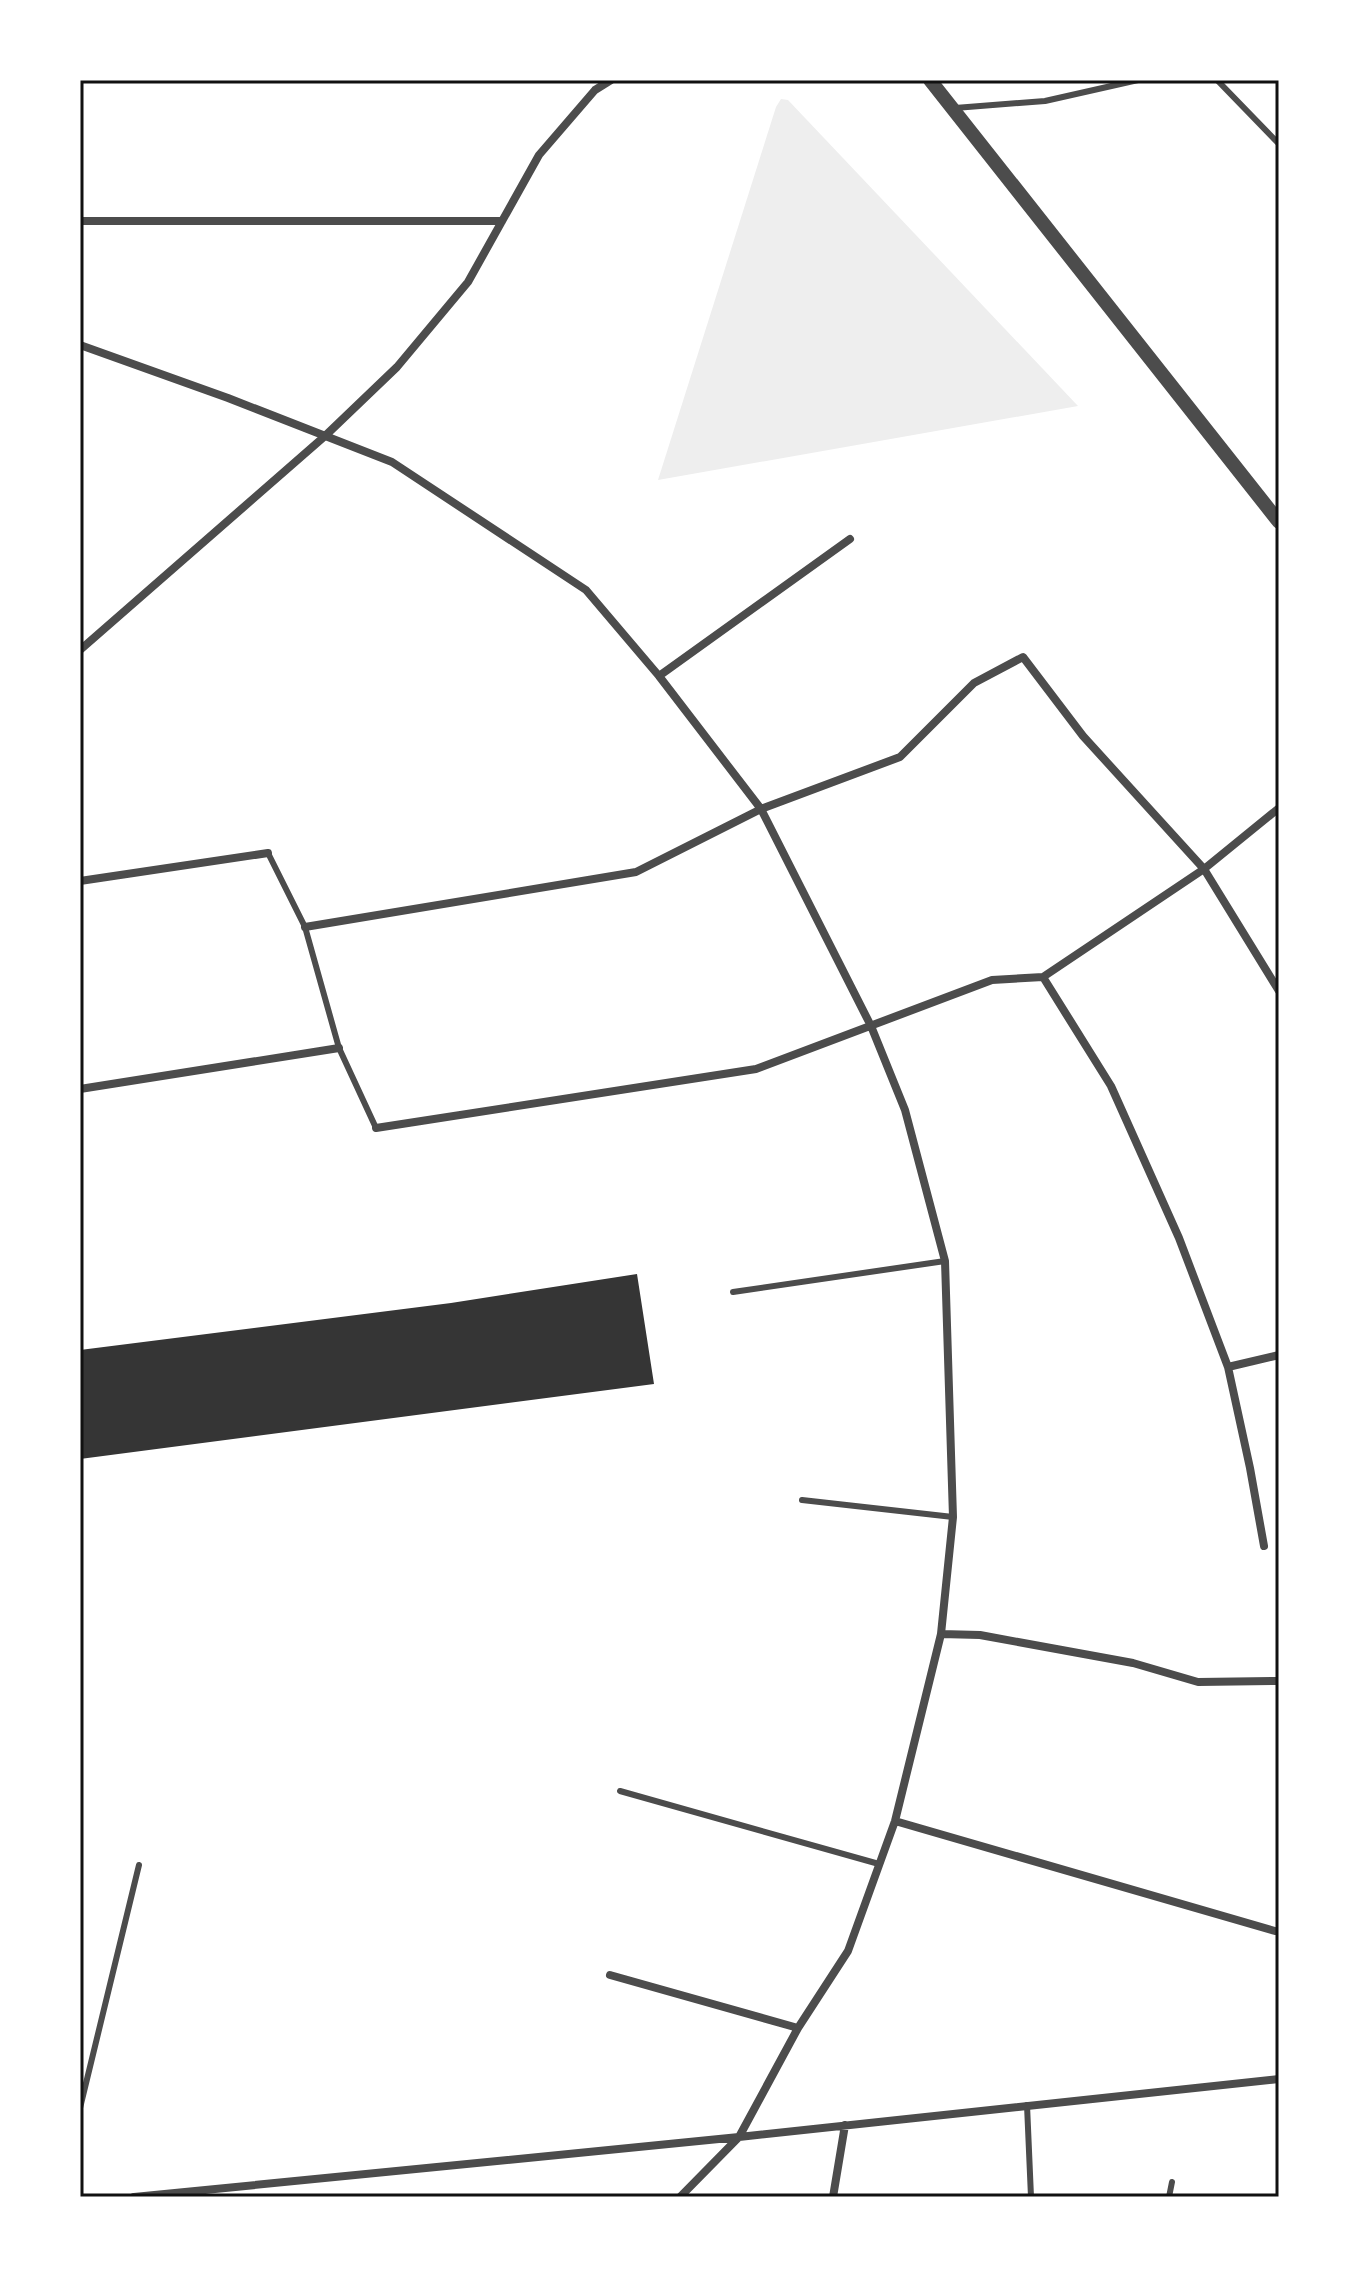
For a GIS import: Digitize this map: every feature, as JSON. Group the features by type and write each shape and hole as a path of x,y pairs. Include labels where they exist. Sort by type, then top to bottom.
{"street":[{"path":"80,650 325,436 397,367 468,282 539,155 595,90 611,80"},
{"path":"930,80 1279,522"},
{"path":"80,221 502,221"},
{"path":"80,345 392,462 586,590 659,676 761,809 871,1026 905,1110 945,1261 953,1517 941,1634 895,1821 848,1951 798,2028 739,2137 680,2197"},
{"path":"659,676 850,539"},
{"path":"305,927 636,872 761,809 900,757 974,683 1023,657 1083,736 1204,869 1279,991"},
{"path":"376,1128 756,1069 992,980 1043,977 1204,869 1279,808"},
{"path":"80,881 268,853"},
{"path":"1043,977 1111,1086 1179,1238 1228,1367 1264,1546"},
{"path":"80,1089 339,1048"},
{"path":"1228,1367 1279,1355"},
{"path":"941,1634 980,1635 1133,1663 1198,1682 1279,1681"},
{"path":"895,1821 1275,1931"},
{"path":"610,1975 798,2028"},
{"path":"134,2197 1279,2079"},
{"path":"833,2197 845,2125"}],"lane":[{"path":"951,108 1045,101 1138,80"},
{"path":"1217,80 1279,144"},
{"path":"268,853 305,927 339,1048 376,1128"},
{"path":"733,1292 945,1261"},
{"path":"802,1500 953,1517"},
{"path":"620,1791 879,1864"},
{"path":"80,2108 139,1865"},
{"path":"1027,2105 1031,2197"},
{"path":"1169,2197 1172,2182"}],"shaded area":[{"path":"781,99 788,100 1078,406 658,480"}],"building":[{"path":"637,1274 654,1384 80,1459 80,1350 451,1303"}]}
